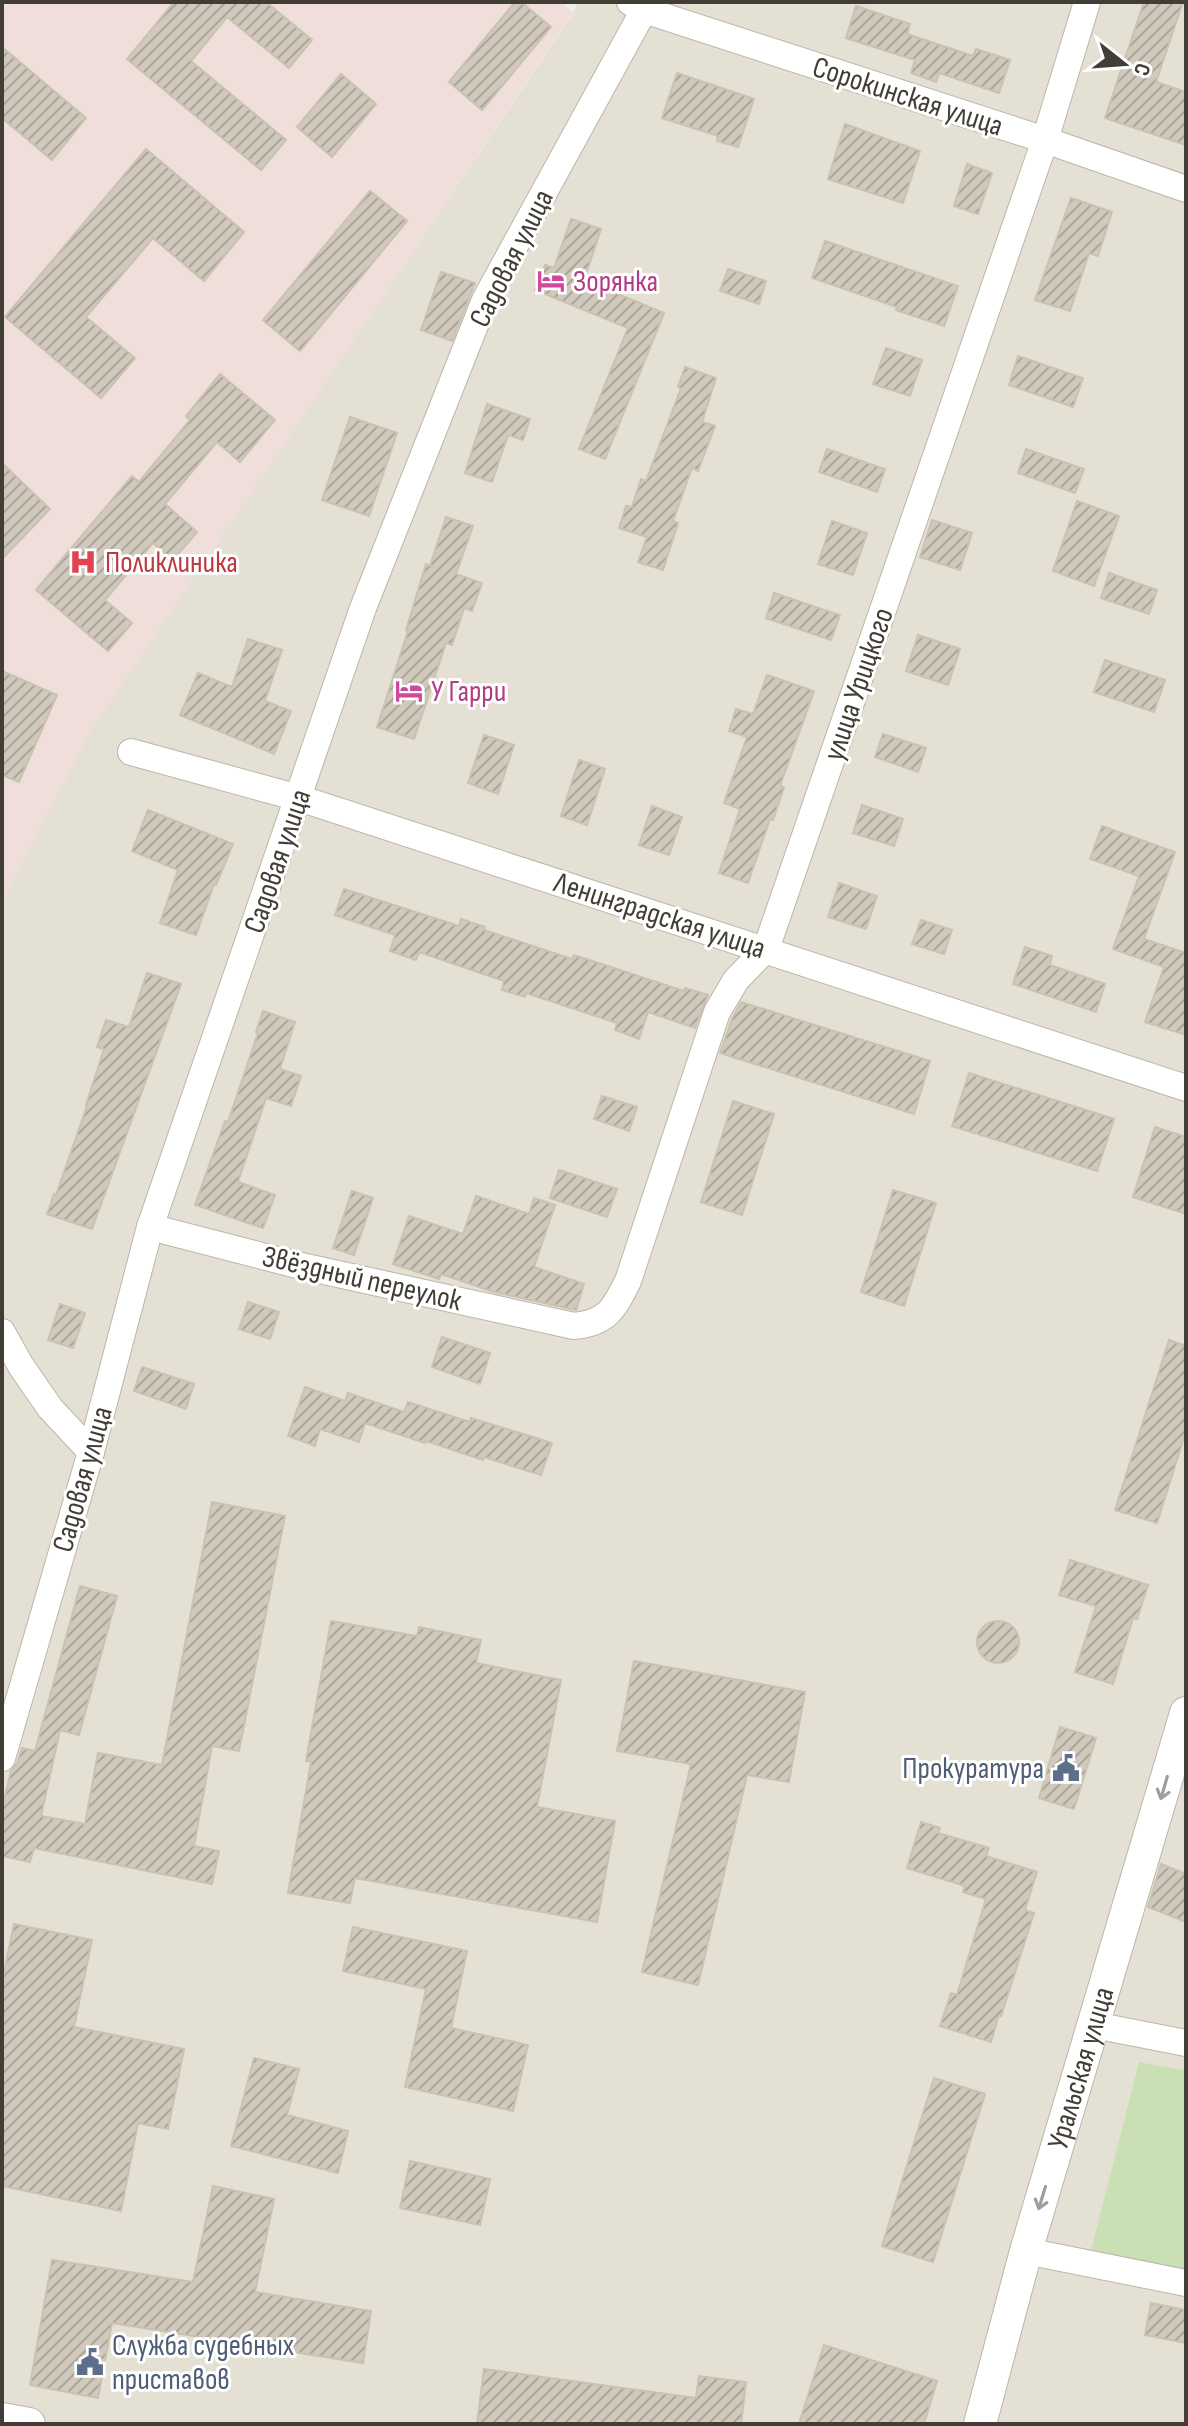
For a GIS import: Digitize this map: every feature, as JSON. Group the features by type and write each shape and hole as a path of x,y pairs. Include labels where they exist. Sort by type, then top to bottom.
{"street":[{"name":"улица Урицкого","path":"574,1326 594,1324 616,1306 628,1281 717,1012 736,980 766,949 1045,140 1087,2"},
{"name":"Сорокинская улица","path":"637,5 1186,189"},
{"name":"Садовая улица","path":"2,1758 91,1452 150,1227 363,608 485,300 637,5"},
{"name":"Ленинградская улица","path":"131,752 299,798 1186,1088"},
{"name":"Звёздный переулок","path":"150,1227 297,1265 574,1326"},
{"path":"2,1332 50,1408 91,1452"},
{"name":"Уральская улица","path":"980,2424 1026,2251 1186,1713"},
{"path":"1094,2025 1186,2043"},
{"path":"1026,2251 1186,2283"},
{"path":"2,2419 29,2424"}],"shaded area":[{"path":"2,2 561,2 573,13 92,728 2,901"},
{"path":"578,2 1186,2 1186,2424 2,2424 2,901 92,728 573,14"}],"green space":[{"path":"1139,2062 1186,2071 1186,2269 1091,2251"}],"building":[{"path":"174,2 266,2 312,40 289,68 227,17 191,61 286,140 261,170 127,59"},
{"path":"515,2 521,2 551,27 482,110 449,82"},
{"path":"1144,2 1183,2 1156,82 1186,92 1186,145 1105,118"},
{"path":"856,6 910,24 907,34 973,56 976,49 1010,60 999,93 939,73 936,82 911,73 915,60 846,38"},
{"path":"2,47 86,118 52,160 2,118"},
{"path":"677,73 754,99 738,147 717,141 718,136 662,118"},
{"path":"341,74 376,104 332,157 297,127"},
{"path":"845,124 920,151 903,203 828,179"},
{"path":"146,149 244,232 204,281 153,238 86,317 135,358 101,398 5,317"},
{"path":"967,164 992,173 978,214 954,206"},
{"path":"370,191 407,221 300,351 263,320"},
{"path":"1071,198 1112,212 1098,256 1089,253 1070,311 1035,300"},
{"path":"571,219 601,229 584,280 664,313 605,459 579,449 628,328 535,290 545,265 554,268"},
{"path":"825,241 958,286 944,326 812,278"},
{"path":"728,269 766,281 759,304 720,291"},
{"path":"441,272 475,283 452,341 421,330"},
{"path":"886,348 922,360 910,396 873,384"},
{"path":"1018,356 1083,378 1073,407 1009,385"},
{"path":"685,367 716,378 702,422 715,426 698,471 692,468 673,521 678,523 663,570 638,562 647,537 619,528 626,506 632,507 641,479 646,481 681,388 678,387"},
{"path":"220,374 275,420 240,462 217,442 165,504 197,532 173,560 153,543 105,600 132,623 108,651 36,590 132,476 139,482 190,420 186,416"},
{"path":"487,404 530,419 523,440 508,435 492,482 465,473"},
{"path":"350,417 397,433 369,516 322,500"},
{"path":"827,449 885,469 877,492 819,472"},
{"path":"1026,449 1084,469 1075,493 1018,473"},
{"path":"2,463 50,509 2,559"},
{"path":"1077,501 1119,516 1094,586 1053,571"},
{"path":"446,517 473,526 456,574 482,583 472,611 464,608 452,645 446,643 414,739 377,727 426,564 430,566"},
{"path":"932,520 972,533 960,570 920,557"},
{"path":"832,521 867,533 853,575 818,564"},
{"path":"1109,573 1157,590 1149,614 1101,598"},
{"path":"774,593 840,615 831,640 766,618"},
{"path":"918,635 960,649 948,685 906,671"},
{"path":"248,639 282,650 265,701 291,711 274,754 180,715 198,673 232,687"},
{"path":"1105,660 1165,680 1154,712 1094,692"},
{"path":"2,671 57,695 19,782 2,775"},
{"path":"767,675 814,691 780,786 784,787 773,820 770,819 748,883 719,873 740,809 724,803 747,737 729,731 736,709 753,714"},
{"path":"883,734 926,748 918,772 875,757"},
{"path":"484,735 514,745 498,794 468,783"},
{"path":"579,760 605,769 587,825 561,816"},
{"path":"862,805 903,819 894,846 853,833"},
{"path":"652,806 682,817 669,855 639,845"},
{"path":"148,810 233,844 214,884 196,935 160,923 178,870 132,851"},
{"path":"1102,826 1175,852 1144,939 1186,953 1186,1035 1145,1022 1164,967 1113,949 1139,876 1090,859"},
{"path":"839,883 877,896 866,929 828,917"},
{"path":"344,889 459,926 461,919 485,927 484,930 572,959 574,955 684,991 685,988 708,995 695,1028 648,1012 639,1039 615,1030 617,1023 526,993 525,997 502,990 504,981 419,952 416,960 390,951 395,935 335,915"},
{"path":"921,920 952,930 944,954 912,944"},
{"path":"1025,947 1052,956 1050,965 1105,984 1096,1012 1013,984"},
{"path":"147,973 181,984 92,1229 47,1214 87,1106 104,1049 97,1047 106,1020 129,1027"},
{"path":"741,1002 930,1061 914,1114 720,1053"},
{"path":"263,1011 295,1022 280,1069 301,1076 291,1106 266,1098 238,1182 275,1195 263,1228 195,1205 225,1121 228,1122"},
{"path":"969,1073 1114,1119 1097,1171 952,1126"},
{"path":"602,1096 637,1107 629,1131 594,1119"},
{"path":"733,1101 774,1114 742,1215 701,1202"},
{"path":"1155,1127 1186,1137 1186,1214 1133,1197"},
{"path":"559,1170 617,1189 607,1217 550,1198"},
{"path":"893,1190 936,1203 904,1306 861,1292"},
{"path":"352,1191 373,1198 354,1255 333,1248"},
{"path":"476,1196 529,1214 534,1198 555,1205 534,1267 584,1284 576,1310 494,1292 441,1274 439,1279 393,1264 409,1216 463,1234"},
{"path":"248,1302 279,1312 270,1339 239,1329"},
{"path":"60,1304 85,1313 73,1348 48,1340"},
{"path":"442,1337 490,1353 480,1384 432,1367"},
{"path":"1169,1340 1186,1346 1186,1431 1157,1523 1115,1510"},
{"path":"142,1367 194,1384 186,1409 134,1391"},
{"path":"305,1387 345,1401 348,1393 404,1412 408,1402 552,1443 541,1475 365,1423 359,1442 320,1429 315,1446 288,1436"},
{"path":"212,1502 285,1516 239,1751 212,1746 194,1846 219,1851 212,1884 34,1848 30,1862 2,1856 2,1809 11,1771 22,1748 35,1751 80,1586 117,1596 79,1735 60,1730 41,1816 85,1824 98,1753 162,1765"},
{"path":"1070,1560 1148,1585 1137,1619 1133,1618 1113,1684 1075,1672 1096,1606 1059,1595"},
{"path":"331,1621 417,1636 419,1627 481,1640 476,1663 561,1680 537,1807 615,1821 597,1922 355,1878 350,1903 288,1893 311,1762 306,1761"},
{"path":"998,1621 1013,1627 1019,1642 1013,1657 998,1663 983,1657 977,1642 983,1627"},
{"path":"634,1661 805,1692 789,1782 747,1775 698,1985 642,1972 691,1764 617,1751"},
{"path":"1060,1727 1096,1738 1074,1809 1039,1798"},
{"path":"921,1822 940,1828 938,1833 989,1848 986,1856 1037,1872 1025,1910 1034,1913 991,2042 940,2026 951,1993 957,1995 986,1899 963,1892 965,1886 907,1868"},
{"path":"1161,1864 1186,1874 1186,1922 1148,1907"},
{"path":"14,1924 92,1940 74,2027 184,2049 168,2129 138,2123 121,2211 2,2186 2,1982"},
{"path":"353,1927 467,1951 451,2028 528,2045 513,2111 405,2087 426,1989 343,1971"},
{"path":"254,2058 299,2069 287,2115 348,2131 338,2173 231,2146"},
{"path":"934,2078 985,2094 933,2262 882,2246"},
{"path":"410,2161 490,2179 480,2225 400,2208"},
{"path":"213,2186 274,2199 255,2292 371,2311 363,2363 112,2323 98,2398 30,2385 52,2260 193,2282"},
{"path":"1151,2303 1186,2310 1186,2343 1145,2335"},
{"path":"824,2345 937,2381 924,2424 799,2424"},
{"path":"484,2369 696,2398 699,2376 746,2382 741,2424 477,2424"}],"place":[{"name":"Зорянка","path":"551,281"},
{"name":"Поликлиника","path":"83,562"},
{"name":"У Гарри","path":"409,691"},
{"name":"Прокуратура","path":"1066,1768"},
{"name":"Служба судебных приставов","path":"90,2362"}]}
